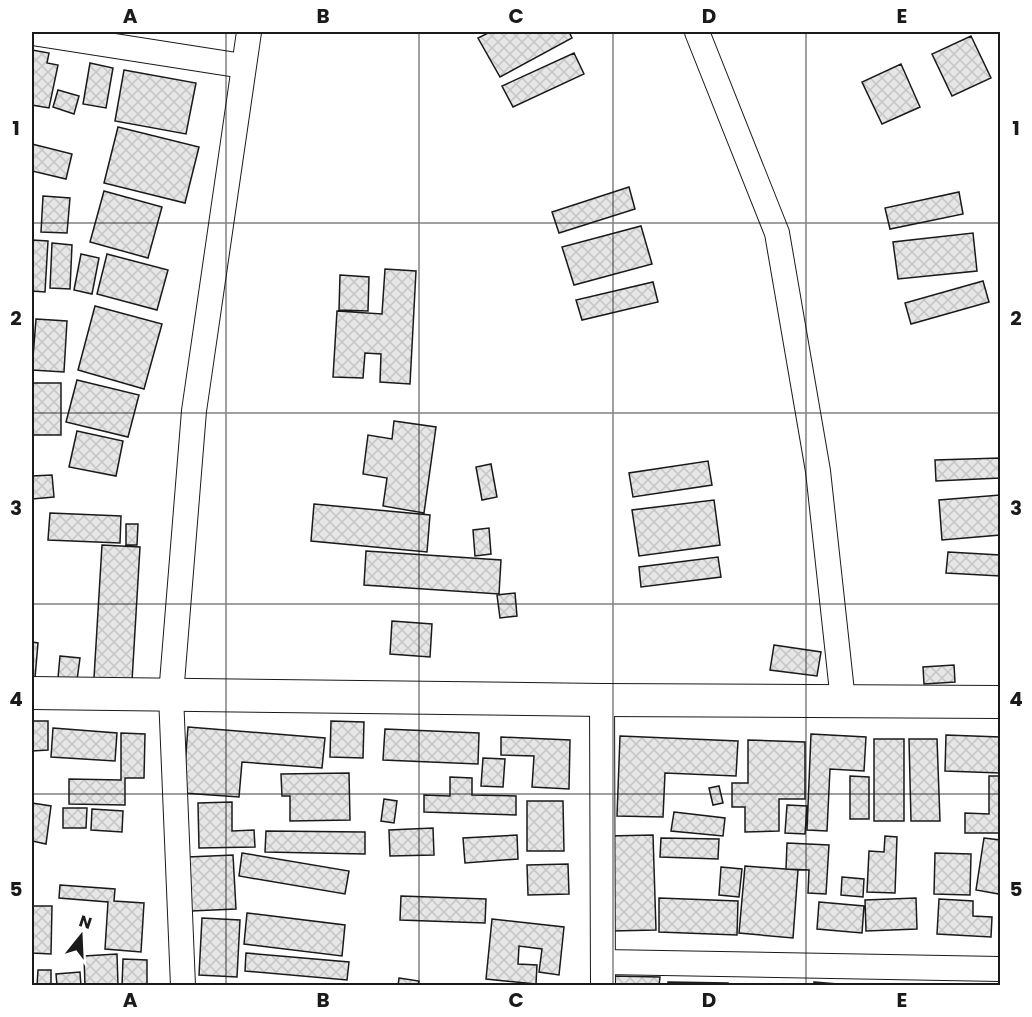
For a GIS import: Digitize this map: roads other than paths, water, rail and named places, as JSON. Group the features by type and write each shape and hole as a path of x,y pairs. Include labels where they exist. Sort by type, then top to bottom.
{"street":[{"path":"183,986 171,695 194,411 249,32"},
{"path":"697,32 777,233 818,471 843,701"},
{"path":"32,33 243,66"},
{"path":"32,693 1000,702"},
{"path":"602,700 603,974 1000,969"}]}
